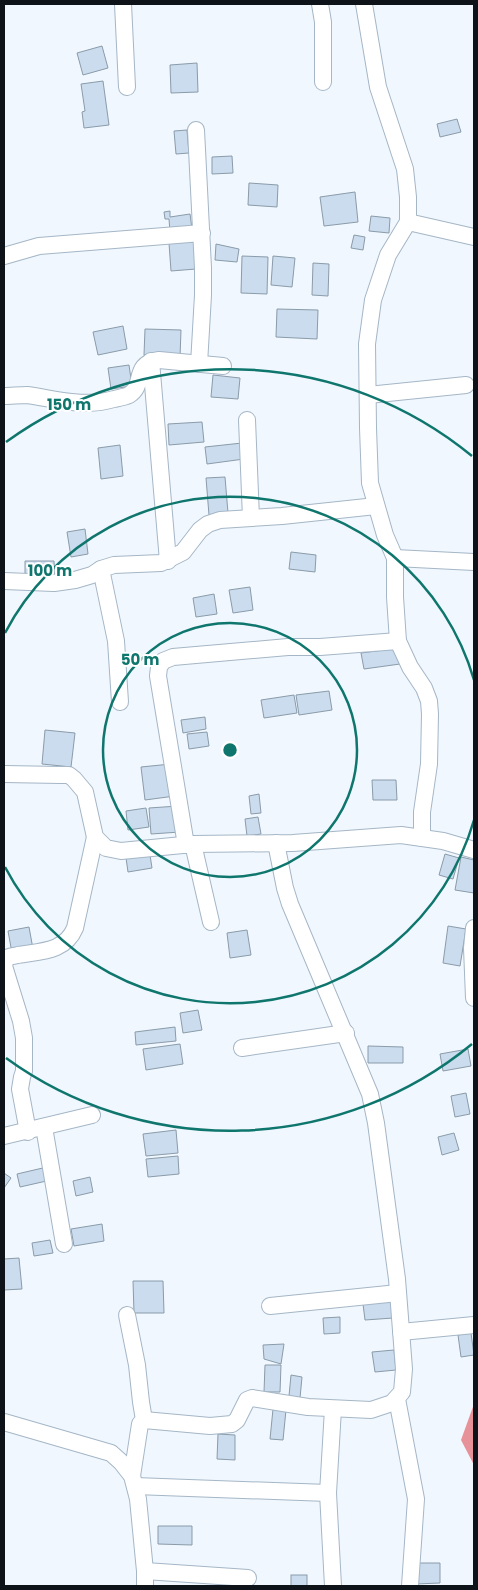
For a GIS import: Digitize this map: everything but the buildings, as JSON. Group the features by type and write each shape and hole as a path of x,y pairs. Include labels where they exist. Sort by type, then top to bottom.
{"street":[{"path":"123,4 126,87"},
{"path":"320,4 323,22 323,82"},
{"path":"364,4 378,87 405,169 408,197 408,222 388,255 374,300 367,344 368,395 370,483 385,535 395,558 398,641 410,667 424,688 429,701 428,764 422,812 422,838"},
{"path":"196,130 202,233 203,295 198,364"},
{"path":"408,222 474,237"},
{"path":"4,256 39,246 202,233"},
{"path":"4,396 26,395 56,401 102,403 129,395 135,389 144,365 151,361 159,360 223,366"},
{"path":"151,361 168,561"},
{"path":"368,395 466,385"},
{"path":"247,420 251,518"},
{"path":"4,581 54,583 92,575 101,569 114,565 161,563 184,552 200,530 208,524 220,520 376,506"},
{"path":"395,558 474,562"},
{"path":"101,569 116,641 120,702"},
{"path":"210,922 190,845 158,676 159,667 163,661 173,658 288,647 320,647 398,641"},
{"path":"4,774 69,775 74,778 85,792 95,838 72,936 64,944 52,949 11,956 5,961 4,966 21,1021 24,1038 24,1071 20,1089 28,1132"},
{"path":"95,838 106,848 121,851 190,845 276,844 401,835 443,841 474,850"},
{"path":"144,1420 210,1426 232,1424 238,1420 247,1400 252,1398 308,1407 371,1410 382,1408 392,1403 402,1392 403,1377 398,1293 375,1116 370,1094 346,1033 290,904 276,844"},
{"path":"474,928 472,948 474,998"},
{"path":"242,1048 346,1033"},
{"path":"4,1136 28,1132 92,1115"},
{"path":"44,1127 64,1244"},
{"path":"270,1306 398,1293"},
{"path":"127,1315 137,1365 140,1402 144,1420"},
{"path":"401,1332 474,1326"},
{"path":"397,1399 416,1499 410,1586"},
{"path":"333,1408 328,1493 333,1586"},
{"path":"133,1481 140,1424 144,1420"},
{"path":"4,1422 111,1453 121,1462 133,1481 138,1499 145,1578 248,1578"},
{"path":"133,1481 328,1493"}],"shaded area":[{"path":"474,1404 474,1465 461,1440"}]}
